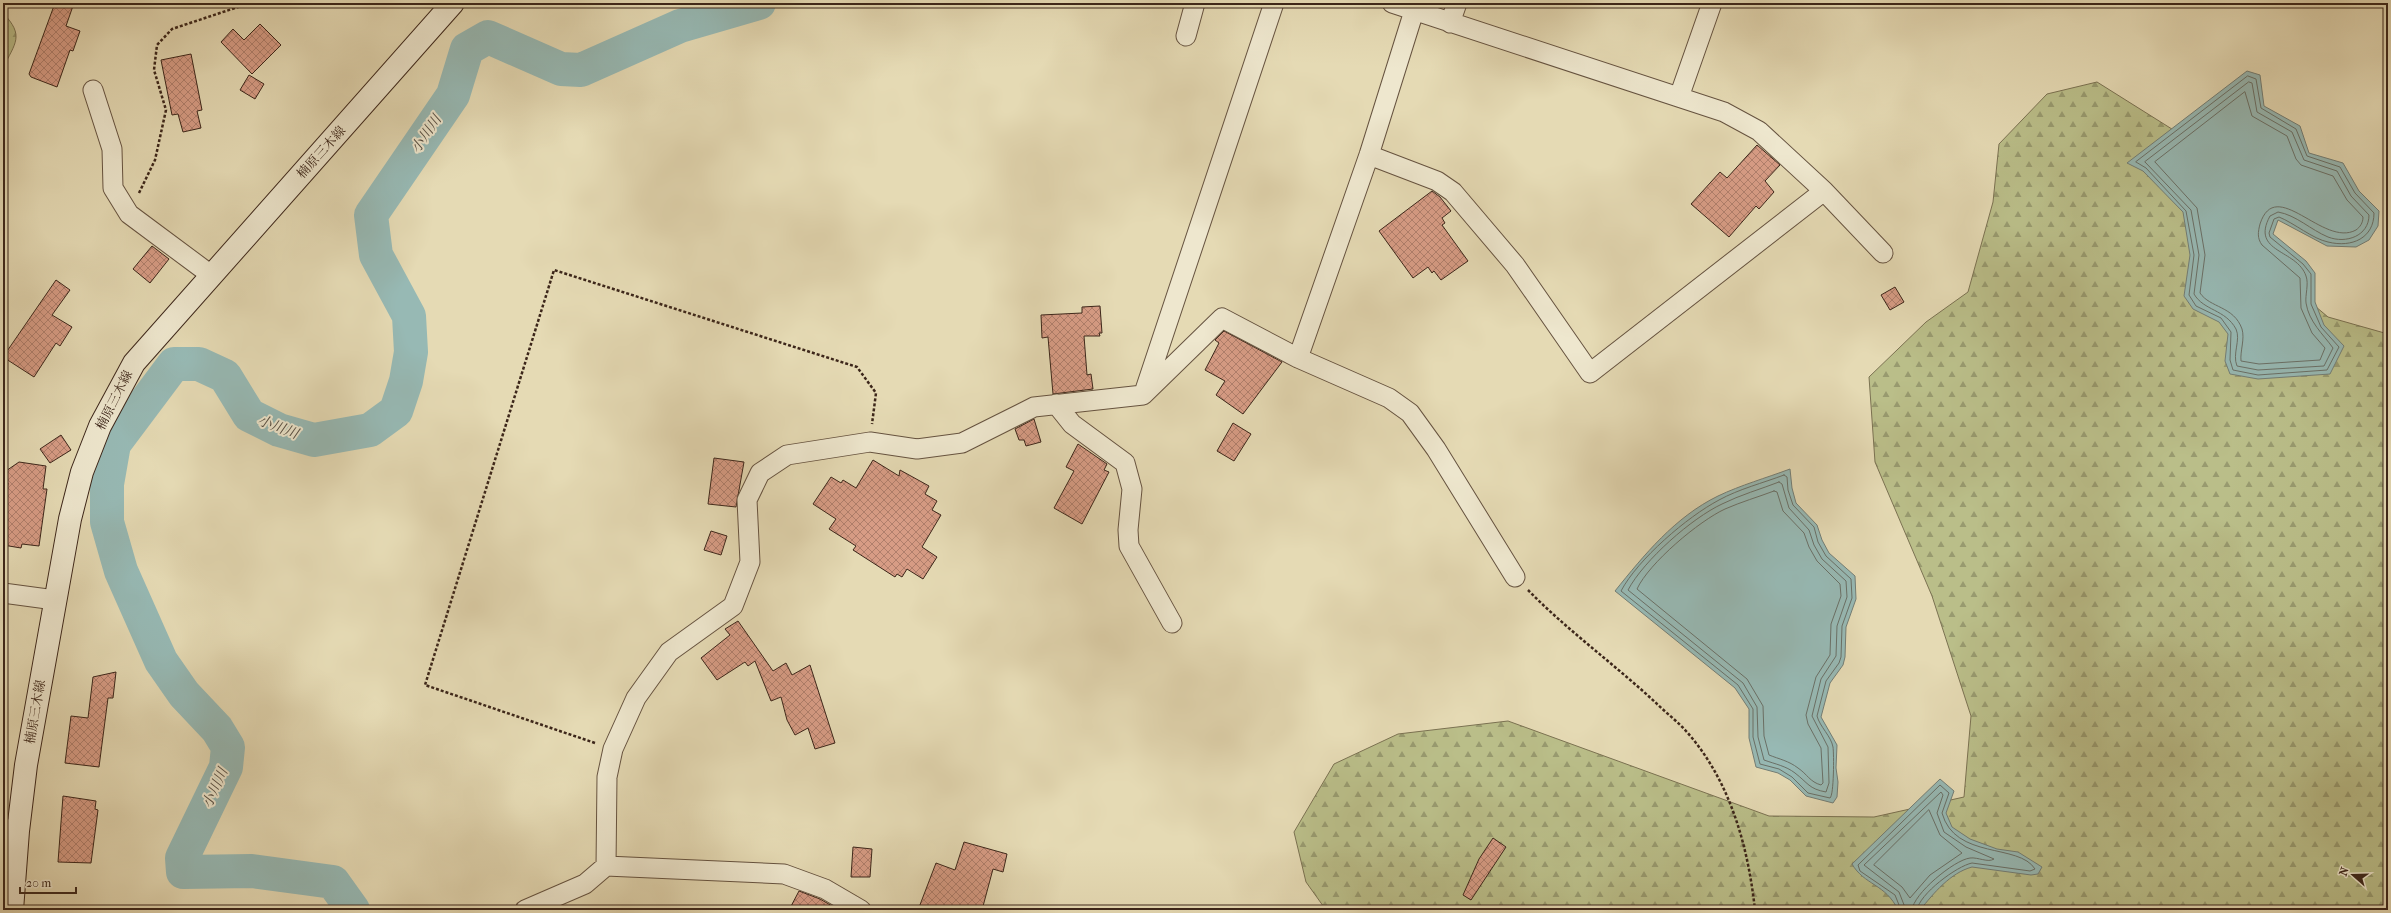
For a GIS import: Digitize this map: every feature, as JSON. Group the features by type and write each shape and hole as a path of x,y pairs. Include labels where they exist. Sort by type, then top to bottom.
{"main road":[{"name":"楠原三木線","path":"12,910 10,830 26,765 70,519 80,479 100,426 134,362 453,3"}],"street":[{"path":"1186,36 1195,3"},
{"path":"1143,395 1274,3"},
{"path":"1392,3 1724,112 1759,131 1824,191 1883,253"},
{"path":"1450,23 1457,3"},
{"path":"1679,98 1712,3"},
{"path":"1298,358 1369,156 1414,11"},
{"path":"93,90 112,149 113,188 129,214 212,275"},
{"path":"1369,156 1437,181 1454,192 1515,265 1590,373 1824,191"},
{"path":"606,866 607,777 613,749 636,698 669,652 733,606 750,562 747,500 760,473 787,455 870,442 917,449 962,443 1034,407 1143,395 1222,318 1298,358 1389,398 1410,413 1436,449 1515,577"},
{"path":"1056,404 1072,424 1125,463 1132,489 1128,530 1129,546 1172,623"},
{"path":"3,593 55,600"},
{"path":"525,910 585,884 606,866 784,874 826,889 861,910"}],"path":[{"path":"129,214 155,160 166,110 154,70 156,45 172,29 238,7 242,3"},
{"path":"613,749 425,685 554,270 857,367 876,393 870,442"},
{"path":"1515,577 1550,612 1613,664 1686,731 1705,757 1730,799 1750,867 1755,910"}],"green space":[{"path":"3,13 14,28 16,40 3,68"},
{"path":"2097,82 2183,136 2265,264 2328,317 2388,334 2388,910 1326,910 1306,882 1294,832 1334,764 1398,734 1508,721 1769,816 1874,817 1964,797 1971,716 1932,596 1875,462 1869,377 1926,322 1968,292 1993,202 1999,144 2047,94"}],"water":[{"path":"2247,71 2260,75 2264,106 2300,126 2309,153 2343,163 2359,191 2379,211 2378,226 2369,240 2356,247 2327,246 2278,220 2273,234 2306,261 2315,273 2315,302 2324,325 2344,346 2330,374 2258,379 2230,374 2225,361 2228,334 2219,322 2193,309 2184,296 2190,255 2183,212 2143,171 2127,163"},
{"path":"1790,469 1792,488 1796,503 1817,525 1822,540 1829,553 1855,576 1856,599 1846,627 1845,657 1843,665 1830,683 1821,717 1837,745 1837,797 1833,803 1806,796 1790,780 1778,773 1756,767 1749,738 1749,709 1735,688 1615,591 1661,538 1702,505 1727,492"},
{"path":"1940,779 1954,791 1946,813 1952,827 1970,839 1997,849 2018,852 2042,867 2038,874 2031,875 1972,867 1957,874 1943,884 1920,910 1898,910 1893,901 1887,895 1857,871 1852,864"}],"building":[{"path":"55,3 74,3 66,26 80,31 73,51 70,50 57,87 31,77 29,74"},
{"path":"260,24 281,45 252,74 221,42 233,29 244,40"},
{"path":"191,54 202,110 197,111 201,128 183,132 178,114 172,115 161,60"},
{"path":"249,75 264,84 255,99 240,90"},
{"path":"1757,145 1780,165 1765,181 1774,192 1759,209 1756,206 1729,237 1691,204 1720,172 1727,178"},
{"path":"1432,191 1440,197 1451,211 1442,218 1445,223 1442,225 1468,261 1441,280 1434,271 1432,273 1428,267 1413,278 1379,231"},
{"path":"152,246 169,259 150,283 133,269"},
{"path":"56,280 70,290 52,315 72,327 60,346 56,343 34,377 3,357"},
{"path":"1895,287 1904,302 1890,310 1881,295"},
{"path":"1100,306 1102,333 1099,333 1100,336 1084,336 1087,375 1091,374 1093,389 1053,394 1048,337 1042,338 1041,315 1082,313 1082,307"},
{"path":"1224,331 1282,362 1243,414 1216,395 1225,381 1205,370 1219,343 1215,340"},
{"path":"1034,419 1041,442 1026,446 1024,440 1019,440 1015,429"},
{"path":"1233,423 1251,434 1234,461 1217,451"},
{"path":"61,435 71,450 50,463 40,449"},
{"path":"1078,444 1107,464 1104,470 1109,472 1082,524 1054,508 1074,471 1066,467"},
{"path":"714,458 744,462 736,507 708,504"},
{"path":"873,460 899,476 900,470 929,486 925,494 937,501 932,510 941,515 922,547 937,557 923,579 907,569 902,577 897,574 895,577 853,550 856,546 829,529 836,519 813,504 831,477 841,483 843,480 856,488"},
{"path":"19,462 46,466 43,489 47,489 39,546 22,544 21,548 3,545 3,519 8,483 3,482 3,473"},
{"path":"711,531 727,536 721,555 704,550"},
{"path":"738,621 773,671 786,663 792,675 810,665 835,743 815,749 808,728 795,735 787,720 781,697 771,701 755,661 748,666 745,662 717,680 701,658 730,635 725,629"},
{"path":"116,672 113,698 108,698 99,767 65,763 71,716 88,718 93,677"},
{"path":"63,796 96,801 95,809 98,810 91,863 58,862"},
{"path":"1493,838 1506,847 1471,900 1463,895 1479,859"},
{"path":"964,842 1007,854 1003,872 993,869 982,910 918,910 936,863 955,870"},
{"path":"853,847 872,849 870,877 851,877"},
{"path":"799,891 820,899 839,910 789,910"}],"waterway":[{"name":"小川川","path":"353,910 333,882 252,871 183,872 182,858 226,767 228,747 217,729 184,694 161,661 121,571 107,522 107,484 114,444 174,364 199,364 225,376 249,415 279,430 314,440 370,430 396,411 406,381 411,352 409,316 376,255 371,215 453,95 467,49 488,37 561,69 581,70 680,26 759,3"}]}
